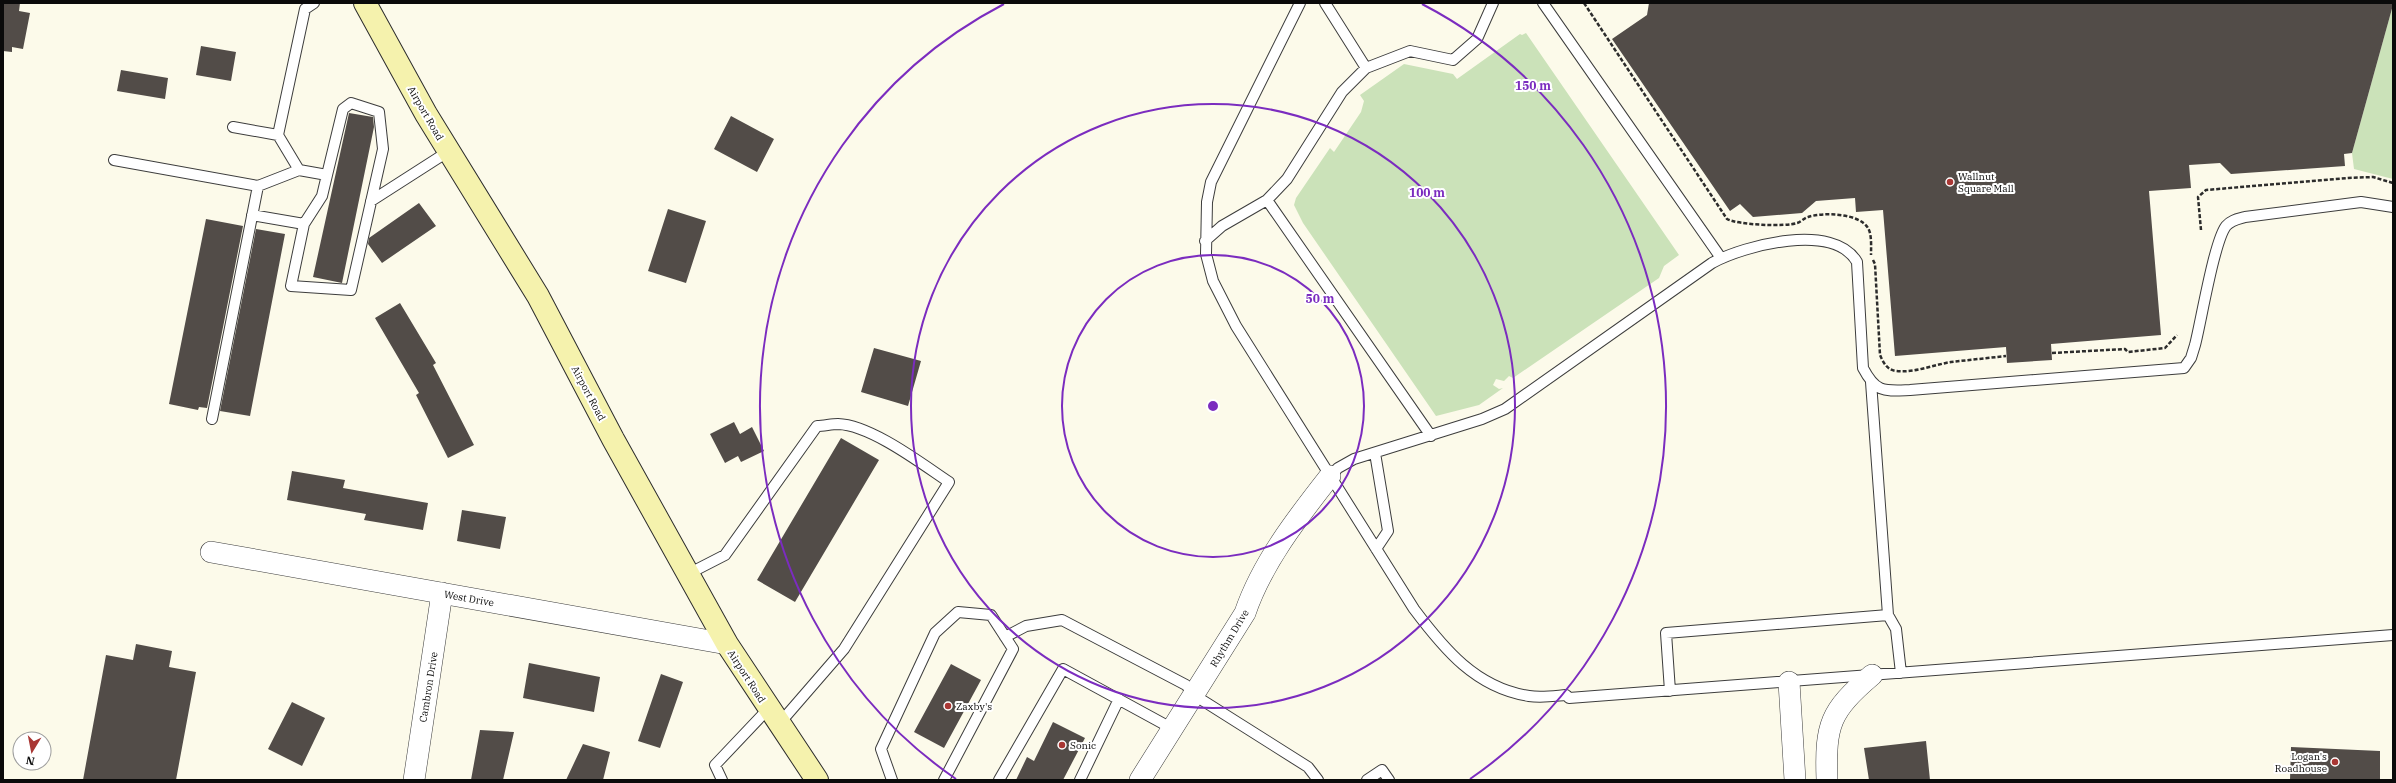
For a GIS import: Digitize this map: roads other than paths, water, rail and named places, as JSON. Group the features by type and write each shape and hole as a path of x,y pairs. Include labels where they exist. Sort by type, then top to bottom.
{"street":[{"name":"Airport Road","path":"365,3 426,114 538,296 727,644 773,716 817,780"},
{"name":"Rhythm Drive","path":"1140,780 1245,613 1252,592 1298,516 1330,476"},
{"name":"West Drive","path":"210,552 727,644"},
{"name":"Cambron Drive","path":"414,780 442,593"},
{"path":"1827,780 1826,751 1835,714 1846,698 1872,675"},
{"path":"1789,682 1795,780"}],"lane":[{"path":"299,170 278,135 305,9 314,3"},
{"path":"1300,3 1211,182 1207,202 1205,241 1212,281 1236,326 1414,609 1447,651 1475,674 1496,686 1530,697 1566,695 1569,698 2393,635"},
{"path":"1325,3 1366,68"},
{"path":"1205,241 1222,226 1267,200 1287,179 1342,92 1366,68 1410,51 1453,60 1478,39 1493,3"},
{"path":"1547,4 1721,258"},
{"path":"351,103 379,112 383,150 351,290 291,286 304,224 322,196 327,175 343,109 351,103"},
{"path":"233,127 278,135"},
{"path":"371,201 449,151"},
{"path":"114,160 258,186 299,170 327,175"},
{"path":"212,419 258,186"},
{"path":"1267,200 1431,436"},
{"path":"1330,476 1338,468 1354,459 1375,454 1431,436 1482,419 1505,409 1721,258 1728,254 1762,245 1817,240 1829,242 1852,253 1857,262 1863,368 1871,382 1878,389 1887,391 2184,368 2188,365 2195,345 2216,257 2223,231 2227,225 2234,220 2245,217 2361,202 2393,207"},
{"path":"252,215 304,224"},
{"path":"1871,382 1888,615 1896,629 1900,673"},
{"path":"688,574 725,555 817,426 839,424 856,428 898,448 949,482 844,649 773,716 715,765 722,780"},
{"path":"1375,454 1388,531 1376,549"},
{"path":"892,780 881,749 935,633 958,612 991,615 1013,649 944,780"},
{"path":"1670,691 1666,633 1888,615"},
{"path":"1005,637 1026,626 1062,620 1186,685 1194,695 1308,767 1318,780"},
{"path":"999,780 1063,669 1173,728"},
{"path":"1080,780 1119,699"},
{"path":"1367,780 1382,770 1389,780"}],"place":[{"name":"Wallnut Square Mall","path":"1950,182"},
{"name":"Zaxby's","path":"948,706"},
{"name":"Sonic","path":"1062,745"},
{"name":"Logan's Roadhouse","path":"2335,762"}]}
